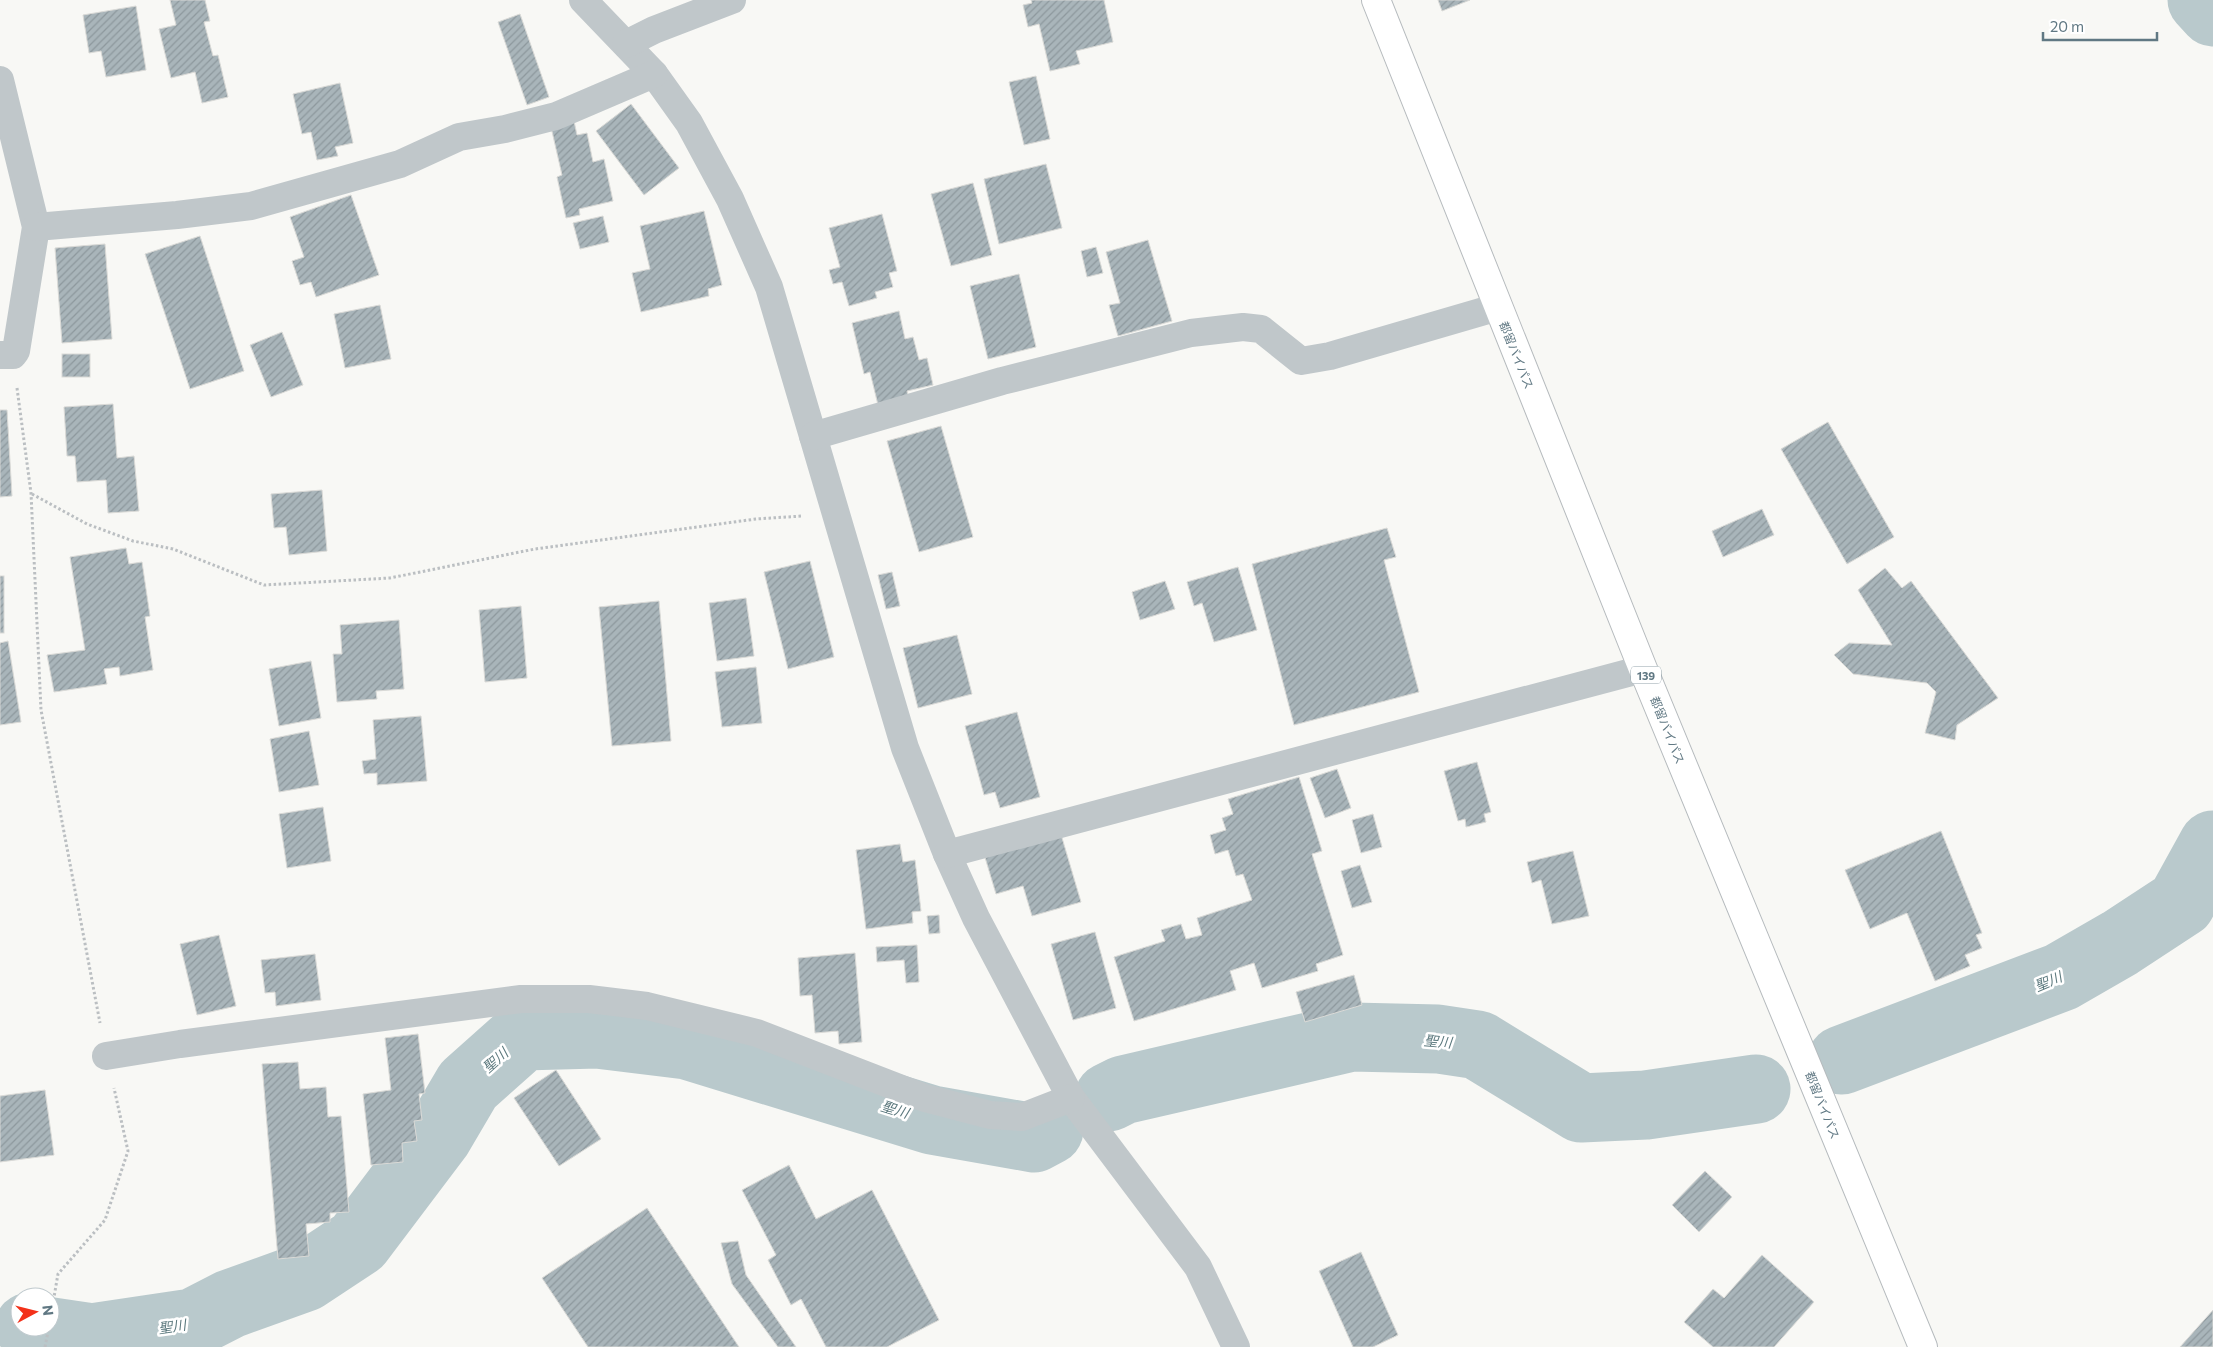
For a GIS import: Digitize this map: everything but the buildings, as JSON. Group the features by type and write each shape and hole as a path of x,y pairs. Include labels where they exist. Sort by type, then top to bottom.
{"highway":[{"name":"都留バイパス","path":"1376,0 1643,669 1923,1347"}],"street":[{"path":"583,0 654,74 689,123 730,199 769,288 905,748 947,854 976,918 1071,1098 1198,1267 1236,1347"},
{"path":"626,44 654,30 732,0"},
{"path":"36,227 177,215 251,206 400,164 459,137 505,129 556,116 654,74"},
{"path":"0,80 36,227 16,351 6,355"},
{"path":"814,436 1002,381 1192,333 1243,327 1261,329 1301,361 1330,356 1498,308"},
{"path":"947,854 1643,669"},
{"path":"106,1056 180,1044 521,999 589,999 647,1006 757,1033 925,1098 990,1115 1022,1117 1071,1098"}],"path":[{"path":"6,355 31,493 41,710 106,1056 128,1152 105,1220 58,1274 56,1287"},
{"path":"31,493 87,524 134,541 173,549 264,585 390,578 554,546 756,518 835,515"}],"waterway":[{"path":"2202,0 2213,12"},
{"name":"聖川","path":"1842,1060 2061,977 2120,943 2181,903 2213,845"},
{"name":"聖川","path":"60,1333 92,1338 193,1323 230,1304 305,1277 358,1242 438,1136 468,1085 523,1036 597,1034 687,1045 932,1120 1034,1138 1049,1130"},
{"name":"聖川","path":"1109,1097 1123,1090 1352,1037 1438,1039 1478,1045 1581,1108 1646,1105 1756,1089"}]}
